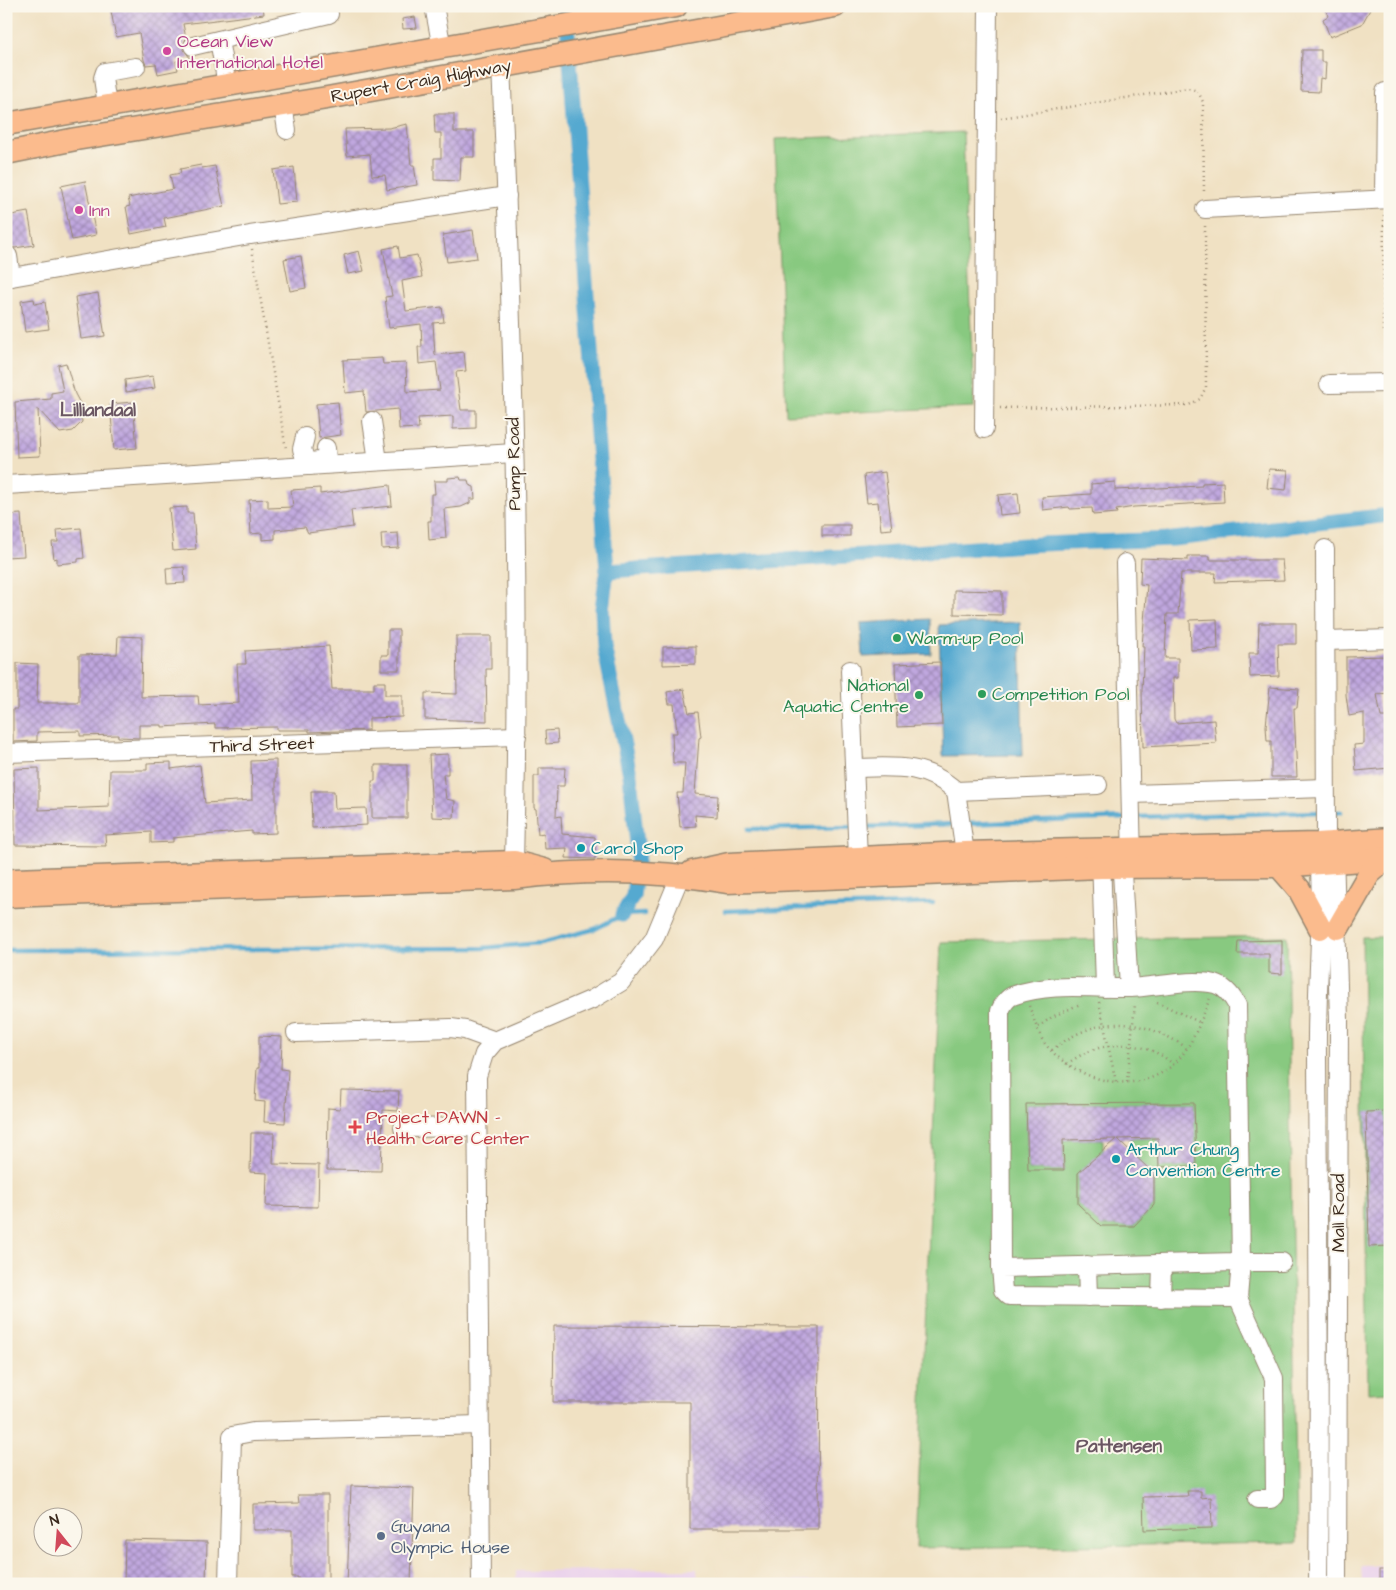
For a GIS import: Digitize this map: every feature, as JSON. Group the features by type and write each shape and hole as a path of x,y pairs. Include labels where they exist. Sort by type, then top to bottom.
{"main road":[{"name":"Rupert Craig Highway","path":"6,124 676,6"},
{"name":"Rupert Craig Highway","path":"6,153 76,139 283,106 600,50 835,6"},
{"path":"6,896 514,878 562,873 676,874 727,882 1120,855 1326,849 1389,852"},
{"path":"676,874 729,864 858,853 965,851 1120,855 1279,866 1326,849"},
{"path":"1279,866 1299,888 1329,928 1369,874 1389,852"},
{"path":"6,880 514,862 562,873"}],"street":[{"path":"434,6 442,48"},
{"path":"984,429 988,6"},
{"path":"193,46 329,14"},
{"path":"219,40 227,86"},
{"name":"Pump Road","path":"501,66 507,196 514,453 517,736 514,862"},
{"path":"107,105 103,78 105,72 136,67"},
{"path":"1204,209 1387,199 1385,92"},
{"path":"283,106 287,130"},
{"path":"8,256 9,278 250,235 507,196"},
{"path":"1329,384 1390,382"},
{"path":"372,421 378,461"},
{"path":"307,454 327,460 326,448"},
{"path":"6,485 307,454 378,461 514,453"},
{"name":"Mall Road","path":"1325,549 1325,791 1329,928 1337,1584"},
{"path":"1101,997 1120,855 1131,794 1125,564"},
{"path":"1326,641 1390,639"},
{"path":"850,670 858,853"},
{"name":"Third Street","path":"6,753 517,736"},
{"path":"855,768 902,766 922,771 946,781 958,799 965,851"},
{"path":"958,799 1098,785"},
{"path":"1131,794 1325,791"},
{"path":"1120,855 1133,987"},
{"path":"481,1584 477,1076 484,1054 495,1041 593,999 620,982 654,939 676,874"},
{"name":"Mall Road","path":"1318,1584 1320,1386 1316,1013 1329,928"},
{"path":"1238,1298 1009,1296 1003,1290 1001,1268 1000,1011 1004,1002 1013,995 1045,988 1101,997 1133,987 1195,983 1215,984 1231,995 1237,1005 1241,1262 1238,1298 1271,1368 1275,1389 1275,1495 1271,1499 1257,1500"},
{"path":"296,1033 452,1028 465,1030 495,1041"},
{"path":"404,1128 477,1128"},
{"path":"1001,1268 1282,1262"},
{"path":"1161,1298 1162,1264"},
{"path":"1087,1265 1088,1297"},
{"path":"228,1584 232,1436 253,1432 479,1425"}],"path":[{"path":"985,409 1189,405 1200,399 1206,387 1203,102 1198,90 1188,88 987,120"},
{"path":"1383,331 1387,199"},
{"path":"250,235 272,358 284,449 307,454"},
{"path":"1023,993 1045,1044 1067,1064 1090,1077 1127,1082 1159,1073 1173,1064 1187,1048 1215,984"},
{"path":"1127,1082 1133,1024 1133,987"},
{"path":"1101,997 1104,1026 1116,1082"},
{"path":"1038,1027 1066,1010 1086,1002"},
{"path":"1155,1002 1200,1022"},
{"path":"1052,1050 1077,1034 1104,1026 1133,1024 1166,1034 1187,1048"},
{"path":"1067,1064 1078,1056 1108,1046 1131,1044 1155,1052 1173,1064"},
{"path":"1177,1173 1240,1172"}],"shaded area":[{"path":"1390,1565 1390,1584 1362,1584 1361,1566"},
{"path":"697,1569 698,1582 851,1581 851,1584 516,1584 516,1571"}],"green space":[{"path":"963,132 974,407 786,415 775,139"},
{"path":"1287,936 1297,1543 916,1548 941,942","holes":["1194,1103 1195,1166 1160,1167 1158,1138 1130,1139 1130,1151 1154,1175 1154,1205 1134,1226 1101,1226 1078,1204 1078,1173 1103,1151 1103,1139 1063,1140 1064,1170 1028,1170 1026,1104"]},
{"path":"1362,937 1390,937 1390,1392 1368,1393"}],"water":[{"name":"Warm-up Pool","path":"930,619 931,654 863,657 861,623"},
{"name":"Competition Pool","path":"1020,622 1023,755 943,756 939,625"}],"building":[{"path":"110,6 263,6 264,14 183,24 186,38 183,48 190,58 176,61 178,70 158,74 156,64 146,65 139,33 116,37"},
{"path":"1324,6 1372,6 1362,24 1330,37 1323,19 1328,16"},
{"path":"415,17 417,28 403,29 402,19"},
{"path":"1302,50 1321,50 1321,62 1326,62 1325,79 1320,78 1319,92 1301,91"},
{"path":"434,114 454,114 454,132 474,132 474,157 461,157 460,181 434,180 434,158 441,158 441,133 435,133"},
{"path":"407,124 411,165 414,165 417,185 387,190 385,175 372,176 370,154 347,156 345,129 389,128"},
{"path":"201,165 202,168 215,166 224,206 164,218 166,227 131,234 126,207 130,206 128,198 173,189 170,175 181,173 180,169"},
{"path":"294,167 297,202 277,204 273,170"},
{"name":"Inn","path":"85,181 96,235 72,240 61,186"},
{"path":"28,212 34,245 15,248 6,246 6,216"},
{"path":"473,230 477,258 447,262 443,235"},
{"path":"398,246 400,258 417,255 422,277 402,281 406,311 442,307 444,322 433,323 435,355 464,352 466,371 456,372 461,410 476,410 476,428 453,429 453,416 418,418 419,428 399,429 398,409 366,412 364,391 345,393 343,360 382,358 383,364 406,363 407,392 440,390 436,362 419,364 418,347 422,347 421,324 389,328 385,297 392,296 383,249"},
{"path":"359,251 364,271 348,274 344,255"},
{"path":"301,256 306,288 290,291 284,259"},
{"path":"98,293 105,336 81,339 75,297"},
{"path":"34,299 35,304 45,302 49,329 25,332 21,301"},
{"path":"66,363 75,394 84,411 81,413 82,422 73,431 60,433 38,409 40,456 17,457 15,402 51,399 51,393 63,391 58,365"},
{"path":"153,376 155,388 126,392 125,380"},
{"path":"133,402 137,448 114,450 110,404"},
{"path":"338,402 341,435 319,438 316,404"},
{"path":"1269,469 1288,470 1286,490 1267,488"},
{"path":"885,472 892,529 881,530 878,502 867,503 864,475"},
{"path":"460,477 461,480 468,480 469,485 474,487 475,499 470,499 470,503 461,507 444,509 446,538 429,540 428,521 431,521 431,494 435,494 434,481 448,481 448,478"},
{"path":"1115,482 1115,490 1202,486 1202,483 1223,482 1224,502 1134,507 1116,510 1117,513 1093,515 1092,508 1070,509 1069,507 1043,510 1042,497 1091,494 1091,484"},
{"path":"390,485 392,506 351,510 353,527 308,533 305,527 275,530 275,539 262,540 262,533 251,534 249,500 268,499 268,508 293,507 291,490 320,488 320,494"},
{"path":"1018,493 1020,513 1000,515 998,495"},
{"path":"187,507 187,513 193,513 196,549 173,551 169,508"},
{"path":"21,514 24,556 6,557 6,515"},
{"path":"822,525 850,525 850,536 822,536"},
{"path":"81,528 84,558 78,559 78,562 57,564 57,558 54,559 52,542 58,542 57,530"},
{"path":"398,533 399,548 382,549 381,534"},
{"path":"1188,556 1210,556 1210,560 1282,560 1284,580 1215,582 1216,573 1181,573 1178,614 1167,614 1165,658 1178,658 1178,678 1173,678 1174,719 1176,723 1214,720 1216,743 1143,747 1142,690 1144,646 1142,646 1147,585 1140,584 1141,558 1188,560"},
{"path":"184,567 185,583 167,584 166,568"},
{"path":"954,590 1002,591 1002,615 954,614"},
{"path":"1217,619 1218,649 1191,650 1190,620"},
{"path":"1259,623 1296,623 1296,644 1278,644 1279,676 1250,677 1249,653 1258,653"},
{"path":"388,630 399,630 399,670 381,670 381,655 388,655"},
{"path":"118,636 142,637 141,697 198,696 199,705 239,703 237,664 246,664 245,651 329,646 332,689 374,689 374,682 385,682 385,695 402,695 402,717 369,718 369,730 309,732 309,730 277,730 277,727 215,728 215,724 162,727 162,725 139,725 139,738 118,737 118,735 80,736 80,731 37,732 37,741 13,742 13,709 17,709 17,663 38,664 37,703 79,703 79,655 117,654"},
{"path":"456,636 491,636 491,669 486,669 487,721 425,719 425,693 457,694"},
{"path":"696,646 696,664 663,665 663,647"},
{"path":"1390,656 1390,693 1377,694 1381,717 1390,717 1390,741 1388,741 1390,768 1356,771 1354,745 1364,744 1364,713 1349,716 1346,695 1346,657"},
{"name":"National Aquatic Centre","path":"940,662 942,725 897,727 895,664"},
{"path":"1270,687 1299,689 1297,708 1294,708 1297,777 1271,777 1271,741 1267,741 1266,726"},
{"path":"684,689 689,713 698,712 701,737 699,738 695,794 718,796 717,817 695,815 696,826 680,827 677,793 683,793 685,763 673,763 672,733 677,733 674,704 669,704 667,692"},
{"path":"557,730 558,743 546,744 545,731"},
{"path":"448,754 448,774 443,774 446,799 455,801 454,818 432,817 429,755"},
{"path":"276,760 276,833 252,834 252,831 173,838 173,842 151,843 151,832 105,835 106,846 15,845 14,769 39,768 39,810 109,807 110,770 147,770 147,763 171,762 171,769 200,765 205,803 252,800 251,761"},
{"path":"375,765 407,765 407,818 372,818 372,781 375,781"},
{"path":"539,768 565,768 564,786 557,786 556,817 561,816 562,834 595,837 595,859 566,858 567,848 545,849 544,833 538,834 536,809 534,808 534,776 539,776"},
{"path":"311,791 334,791 335,809 366,808 367,825 312,828"},
{"path":"1282,940 1282,974 1269,973 1269,954 1237,954 1238,941"},
{"path":"259,1036 282,1037 281,1069 288,1070 285,1123 264,1122 265,1102 255,1101 257,1068 259,1068"},
{"name":"Project DAWN - Health Care Center","path":"341,1090 399,1091 398,1111 383,1110 381,1171 327,1170 328,1108 340,1109"},
{"name":"Arthur Chung Convention Centre","path":"1194,1103 1196,1166 1159,1167 1158,1138 1118,1139 1154,1174 1154,1205 1134,1226 1101,1226 1078,1204 1078,1173 1116,1139 1063,1140 1064,1170 1028,1170 1026,1104"},
{"path":"1386,1111 1389,1246 1369,1247 1366,1112"},
{"name":"Project DAWN - Health Care Center","path":"251,1133 274,1133 273,1164 319,1165 318,1207 266,1206 267,1173 250,1172"},
{"path":"554,1326 819,1327 818,1529 690,1529 690,1402 553,1402"},
{"name":"Guyana Olympic House","path":"351,1486 414,1488 411,1584 347,1584"},
{"path":"1187,1491 1201,1491 1201,1498 1211,1497 1212,1528 1144,1530 1143,1497 1188,1496"},
{"path":"298,1495 328,1495 328,1584 298,1584 298,1577 292,1577 292,1530 253,1530 253,1504 299,1503"},
{"path":"125,1540 207,1542 206,1584 124,1584"},
{"path":"1379,1570 1390,1570 1390,1584 1379,1584"}],"waterway":[{"path":"566,6 607,571 602,609 604,646 630,775 638,854 633,896 622,915"},
{"path":"607,571 1042,544 1173,539 1390,515"},
{"path":"1135,817 1322,812"},
{"path":"1330,812 1341,812"},
{"path":"965,824 1127,818"},
{"path":"860,827 957,824"},
{"path":"749,829 852,827"},
{"path":"726,911 933,903"},
{"path":"6,950 483,948 541,943 595,929 622,915 644,914"}],"place":[{"name":"Ocean View International Hotel","path":"167,51"},
{"name":"Inn","path":"79,210"},
{"name":"Warm-up Pool","path":"897,638"},
{"name":"Competition Pool","path":"982,694"},
{"name":"National Aquatic Centre","path":"919,695"},
{"name":"Carol Shop","path":"581,848"},
{"name":"Project DAWN - Health Care Center","path":"355,1127"},
{"name":"Arthur Chung Convention Centre","path":"1116,1159"},
{"name":"Guyana Olympic House","path":"381,1536"}],"district":[{"name":"Lilliandaal","path":"98,410"},
{"name":"Pattensen","path":"1119,1446"}]}
